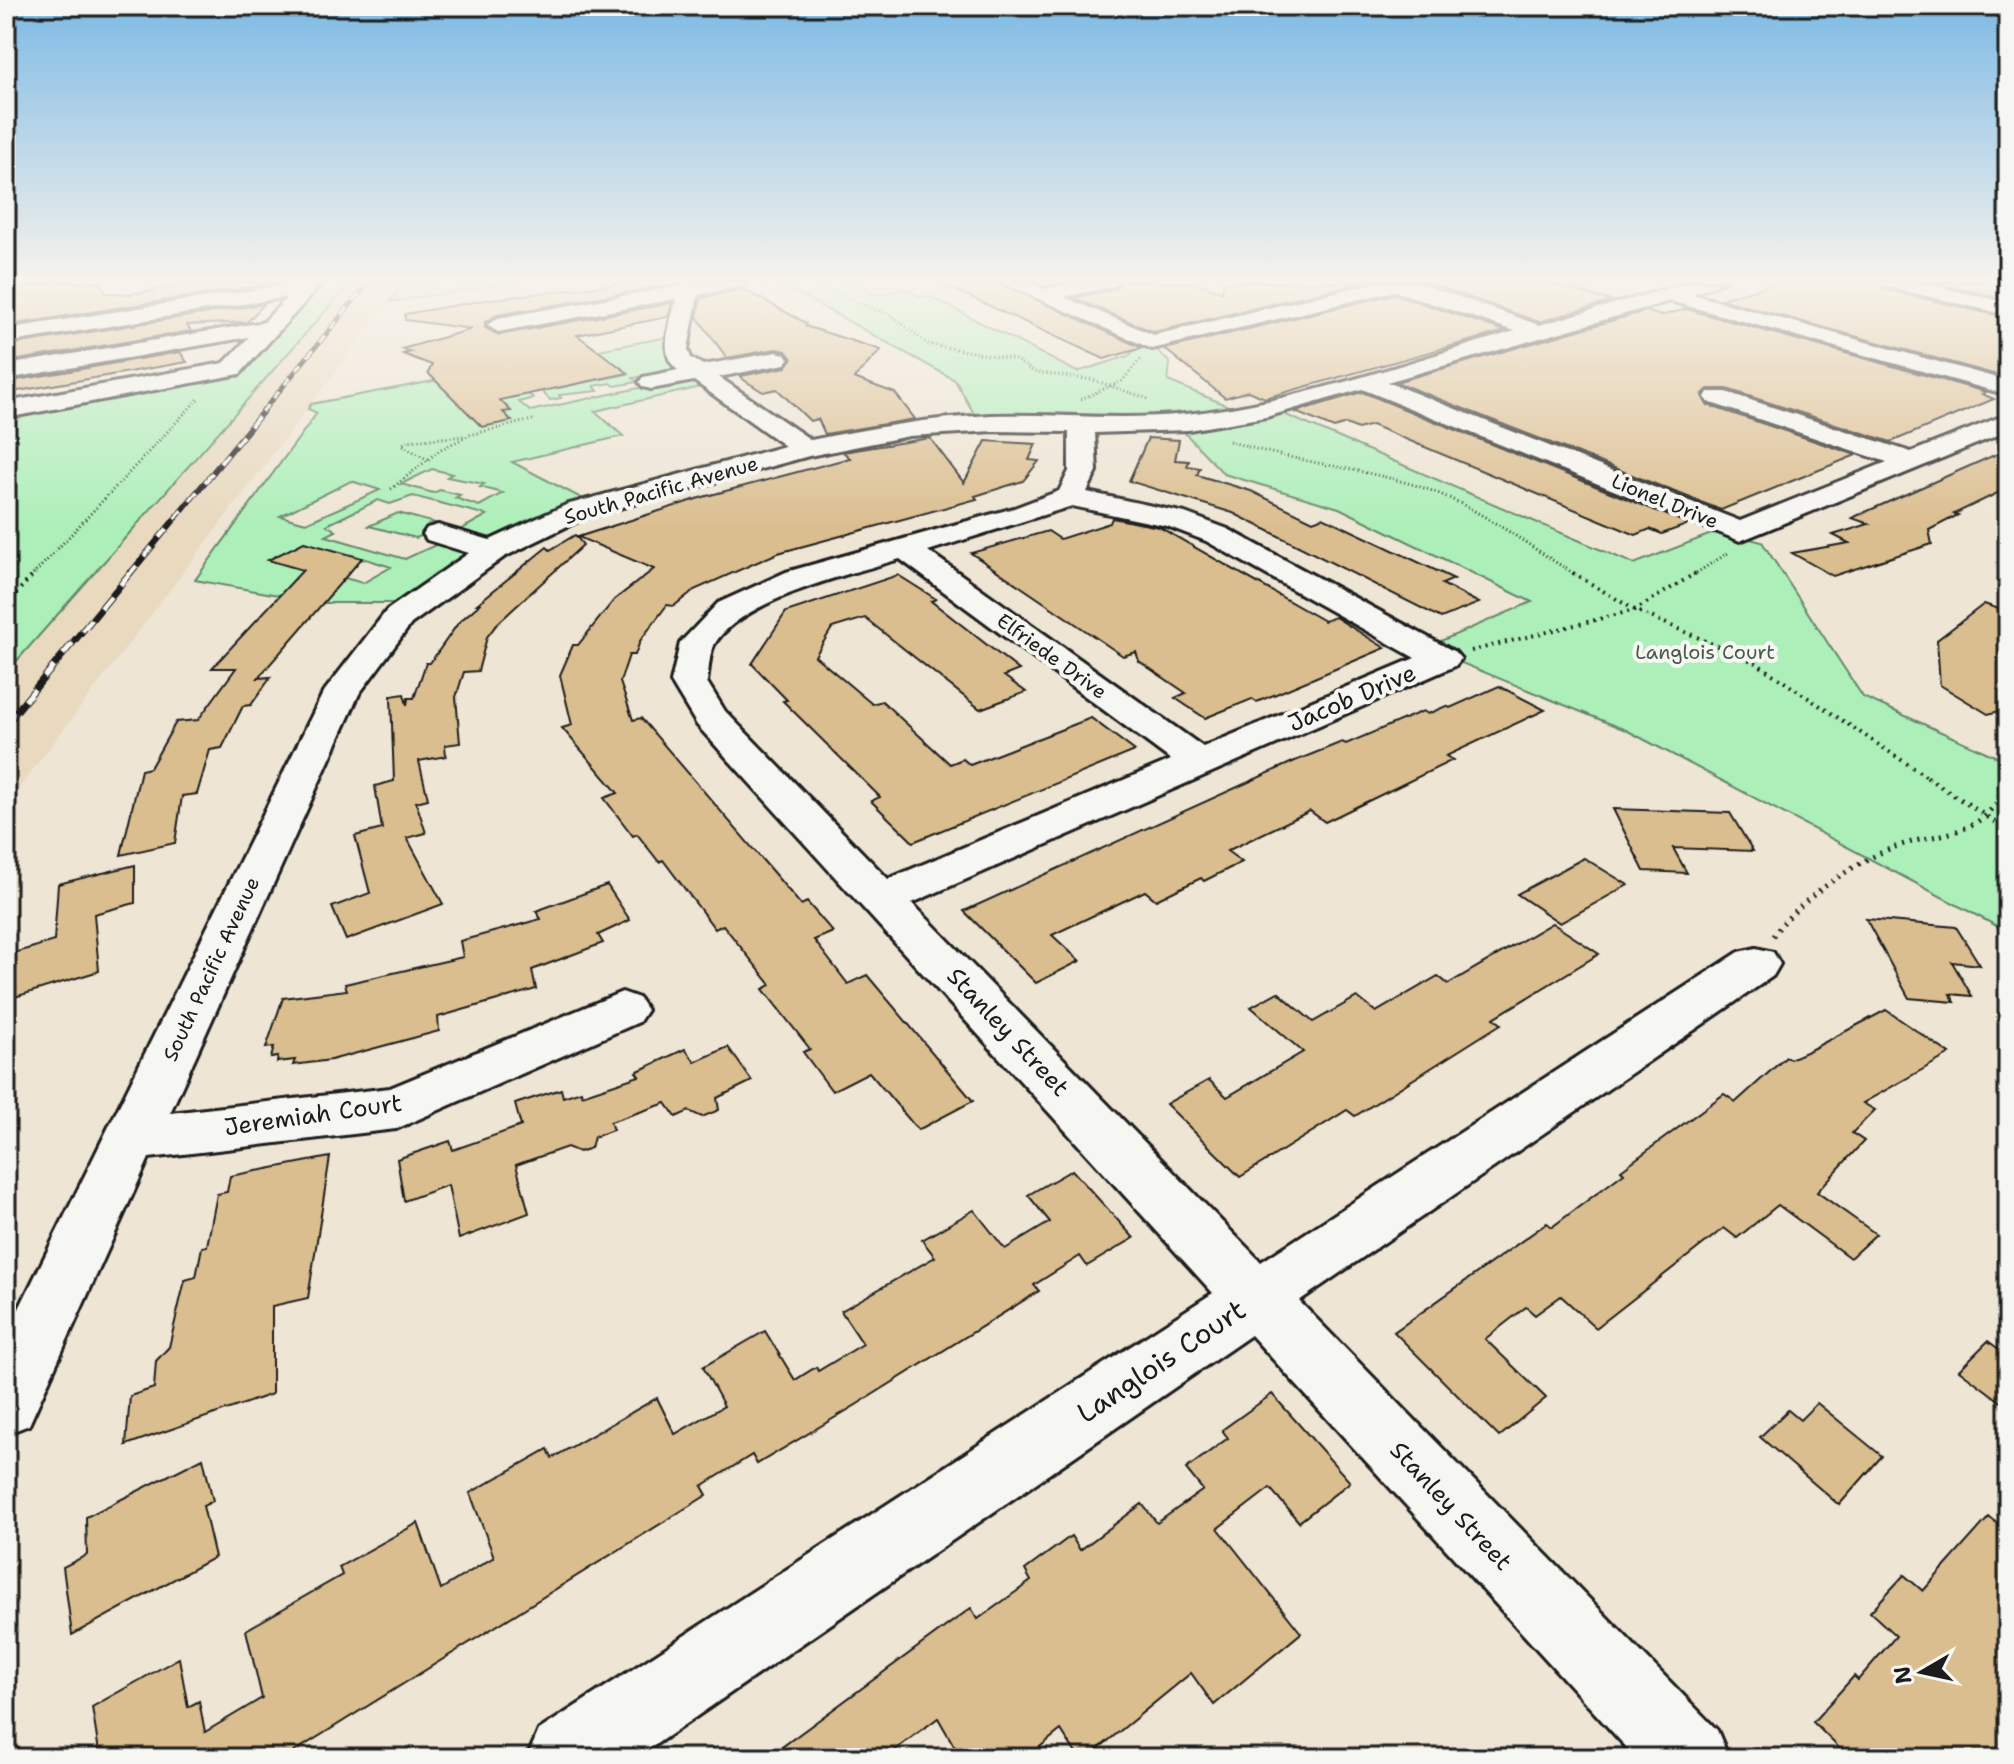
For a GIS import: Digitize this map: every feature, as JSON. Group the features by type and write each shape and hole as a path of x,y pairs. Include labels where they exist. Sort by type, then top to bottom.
{"street":[{"path":"6,372 51,364"},
{"path":"6,410 232,369 236,364"},
{"path":"685,364 806,449"},
{"path":"651,382 745,364"},
{"name":"South Pacific Avenue","path":"6,1403 341,693 399,617 493,550 576,511 806,449 909,428 1077,416 1188,422 1266,409 1427,364"},
{"path":"1922,364 2008,388"},
{"name":"Lionel Drive","path":"1365,382 1740,532 2008,422"},
{"path":"1717,397 1914,462"},
{"path":"1070,497 1083,471 1077,416"},
{"name":"Stanley Street","path":"1070,497 797,579 730,610 697,643 689,682 710,717 1689,1758"},
{"name":"Jacob Drive","path":"883,898 1443,659 1217,535 1175,519 1070,497"},
{"path":"438,534 493,550"},
{"name":"Elfriede Drive","path":"904,548 1200,763"},
{"name":"Langlois Court","path":"567,1758 1255,1298 1765,949"},
{"name":"Jeremiah Court","path":"130,1139 396,1108 622,1010"}],"path":[{"path":"1022,364 1034,372 1113,385 1153,401"},
{"path":"1077,416 1082,398 1122,381 1136,364"},
{"path":"6,604 220,376 232,369"},
{"path":"428,460 402,445 407,441 470,435 536,419"},
{"path":"391,489 428,460 470,435"},
{"path":"1225,440 1268,456 1423,486 1449,498 1635,610 1756,663 2008,831"},
{"path":"1468,652 1635,610 1727,556 1734,546"},
{"path":"1765,949 1783,921 1879,853 1940,838 1989,818 2002,803 2008,780"}],"shaded area":[{"path":"278,364 341,364 6,805 6,673"}],"green space":[{"path":"250,364 278,364 6,673 6,414 245,370"},
{"path":"522,364 675,364 682,372 648,380 643,376 633,378 637,382 615,386 611,383 594,386 598,391 559,395 561,398 550,400 532,381 528,394 534,398 519,402 530,411 689,378 701,387 595,411 623,436 512,462 587,501 494,541 482,541 458,531 487,515 413,496 390,504 378,500 327,525 336,531 326,536 405,559 444,541 472,553 399,603 322,603 195,580 317,413 308,409 311,404","holes":["619,366 628,374 553,389 544,382","432,469 452,474 447,477 484,484 480,487 503,493 479,506 455,498 460,495 440,490 433,493 401,484","351,481 380,490 306,523 280,516","366,559 391,567 363,583 337,576 354,561"]},
{"path":"927,364 1062,364 1077,372 1101,364 1170,364 1168,381 1238,410 1198,416 977,419 955,380"},
{"name":"Langlois Court","path":"1279,412 1634,564 1719,531 1762,542 1863,697 2008,762 2008,932 1628,731 1459,662 1438,642 1532,602 1339,508 1224,474 1181,429"},
{"path":"398,513 442,525 442,528 416,538 369,526"}],"building":[{"path":"109,364 173,364 6,393 6,382"},
{"path":"616,364 628,373 500,400 511,411 503,412 512,421 482,427 428,373 432,365"},
{"path":"788,364 867,364 854,378 895,393 915,419 825,434 818,419 810,421 777,389 763,392 741,376"},
{"path":"1184,364 1386,364 1265,398 1248,391 1225,398"},
{"path":"1458,364 1886,364 1986,392 1982,394 1994,399 1891,442 1727,389 1708,389 1702,395 1707,405 1856,455 1721,510 1396,382"},
{"path":"1958,364 2008,364 2008,378"},
{"path":"1362,392 1689,524 1662,534 1650,529 1636,535 1372,425 1358,429 1346,424 1334,428 1295,412"},
{"path":"930,438 964,483 986,441 1036,444 1029,460 1039,461 1023,481 975,496 977,499 778,553 694,590 674,606 667,605 640,641 635,655 629,655 620,682 633,720 641,718 801,905 807,902 833,932 814,940 848,984 867,975 973,1101 918,1130 869,1072 832,1091 803,1052 810,1049 763,989 771,985 723,925 715,929 663,860 659,862 637,834 633,836 604,798 618,793 562,728 572,725 560,675 573,645 578,645 614,600 654,569 578,537 703,497 850,458 843,452"},
{"path":"1148,438 1179,440 1175,460 1189,461 1187,466 1200,468 1197,475 1251,491 1313,521 1323,517 1454,579 1442,584 1479,603 1441,618 1233,513 1129,481"},
{"path":"2008,449 2008,488 1929,530 1932,544 1833,576 1792,553 1849,543 1833,535 1869,524 1852,518"},
{"path":"1112,518 1159,527 1324,621 1335,617 1385,648 1257,702 1252,699 1205,718 1175,698 1186,693 1139,661 1136,652 1123,656 971,553 1048,531 1060,539 1110,523"},
{"path":"575,535 583,545 497,624 487,637 478,671 464,672 456,697 460,743 445,745 446,756 419,761 428,799 416,802 426,833 407,838 443,904 346,940 332,907 370,893 355,836 382,829 375,786 394,781 391,696 404,694 407,705 408,698 414,698 426,663 430,663 459,622 547,547 550,550"},
{"path":"304,542 362,558 258,678 271,677 251,705 243,706 222,748 210,750 197,794 182,796 175,843 121,855 141,770 150,768 176,722 198,720 236,668 212,668 303,570 268,560"},
{"path":"898,575 936,599 931,601 1019,670 1004,676 1026,692 980,709 865,618 832,628 815,656 872,704 882,701 950,764 963,759 970,765 1091,718 1135,751 913,842 871,801 880,797 783,701 787,700 752,664 786,612"},
{"path":"1984,604 2008,612 2008,709 1988,714 1940,685 1937,640"},
{"path":"1499,686 1545,710 1446,756 1453,760 1325,822 1310,811 1227,851 1242,862 1204,881 1201,878 1156,900 1145,891 1052,935 1080,961 1036,983 964,911 1295,761 1342,742 1346,744 1423,711 1428,714 1446,706 1450,708"},
{"path":"1613,809 1730,813 1753,851 1673,848 1687,873 1644,871"},
{"path":"1584,858 1628,885 1560,923 1517,894"},
{"path":"135,865 135,903 94,914 99,971 15,997 14,953 54,941 58,884"},
{"path":"607,885 630,920 598,935 603,943 532,970 536,989 438,1017 439,1031 331,1060 293,1065 295,1060 277,1062 278,1057 271,1058 274,1047 266,1048 283,998 347,990 345,984 463,957 460,941 541,919 536,911"},
{"path":"1866,919 1956,927 1980,965 1952,962 1972,996 1950,994 1955,1002 1909,998"},
{"path":"1552,923 1599,954 1494,1018 1501,1024 1355,1116 1347,1110 1240,1177 1166,1104 1209,1080 1227,1097 1303,1052 1251,1007 1278,992 1313,1022 1357,997 1376,1012 1438,976 1448,984"},
{"path":"1886,1010 1950,1054 1863,1103 1875,1110 1852,1133 1864,1141 1817,1192 1876,1234 1850,1258 1778,1205 1737,1238 1724,1228 1596,1328 1561,1296 1535,1315 1526,1307 1485,1339 1546,1398 1499,1437 1394,1332 1547,1223 1552,1227 1624,1173 1621,1170 1724,1094 1736,1102 1786,1057 1790,1059 1810,1050"},
{"path":"728,1047 752,1081 717,1098 719,1110 702,1117 689,1111 676,1117 666,1103 610,1122 613,1130 594,1137 591,1148 579,1152 567,1147 516,1165 529,1213 459,1239 448,1185 404,1201 397,1159 450,1141 453,1150 521,1126 515,1104 561,1089 563,1097 581,1091 582,1095 639,1076 636,1072 685,1049 695,1062"},
{"path":"330,1157 308,1298 272,1306 272,1394 126,1445 130,1396 154,1388 156,1361 169,1347 185,1280 196,1277 202,1247 207,1246 217,1194 227,1192 230,1176"},
{"path":"1072,1170 1134,1238 1087,1266 1080,1256 1034,1285 1039,1291 856,1405 757,1464 752,1455 702,1486 707,1495 284,1758 100,1758 92,1707 179,1658 188,1707 199,1701 205,1732 262,1698 246,1630 342,1575 339,1567 418,1523 441,1589 494,1557 470,1493 548,1449 552,1458 657,1398 675,1434 724,1406 703,1367 765,1331 795,1380 816,1367 818,1371 863,1344 841,1311 935,1257 922,1240 974,1210 1005,1249 1050,1222 1028,1195"},
{"path":"1988,1341 2008,1356 2008,1407 1959,1370"},
{"path":"1272,1394 1350,1482 1299,1522 1270,1488 1218,1528 1301,1633 1214,1705 1191,1673 1087,1758 1079,1758 1061,1730 1026,1758 961,1758 938,1718 884,1758 767,1758 971,1608 978,1619 1031,1581 1025,1570 1071,1536 1080,1550 1142,1504 1157,1523 1203,1490 1186,1469 1228,1438 1222,1430"},
{"path":"1817,1403 1882,1456 1839,1505 1760,1437 1788,1410 1800,1420"},
{"path":"203,1458 213,1501 203,1506 215,1557 72,1635 63,1567 87,1555 86,1517"},
{"path":"1989,1517 2008,1532 2008,1758 1849,1758 1813,1722 1854,1676 1858,1680 1896,1636 1870,1612 1904,1575 1923,1591"}],"railway":[{"path":"262,412 301,364"},
{"path":"129,575 264,410"},
{"path":"6,724 130,573"}]}
